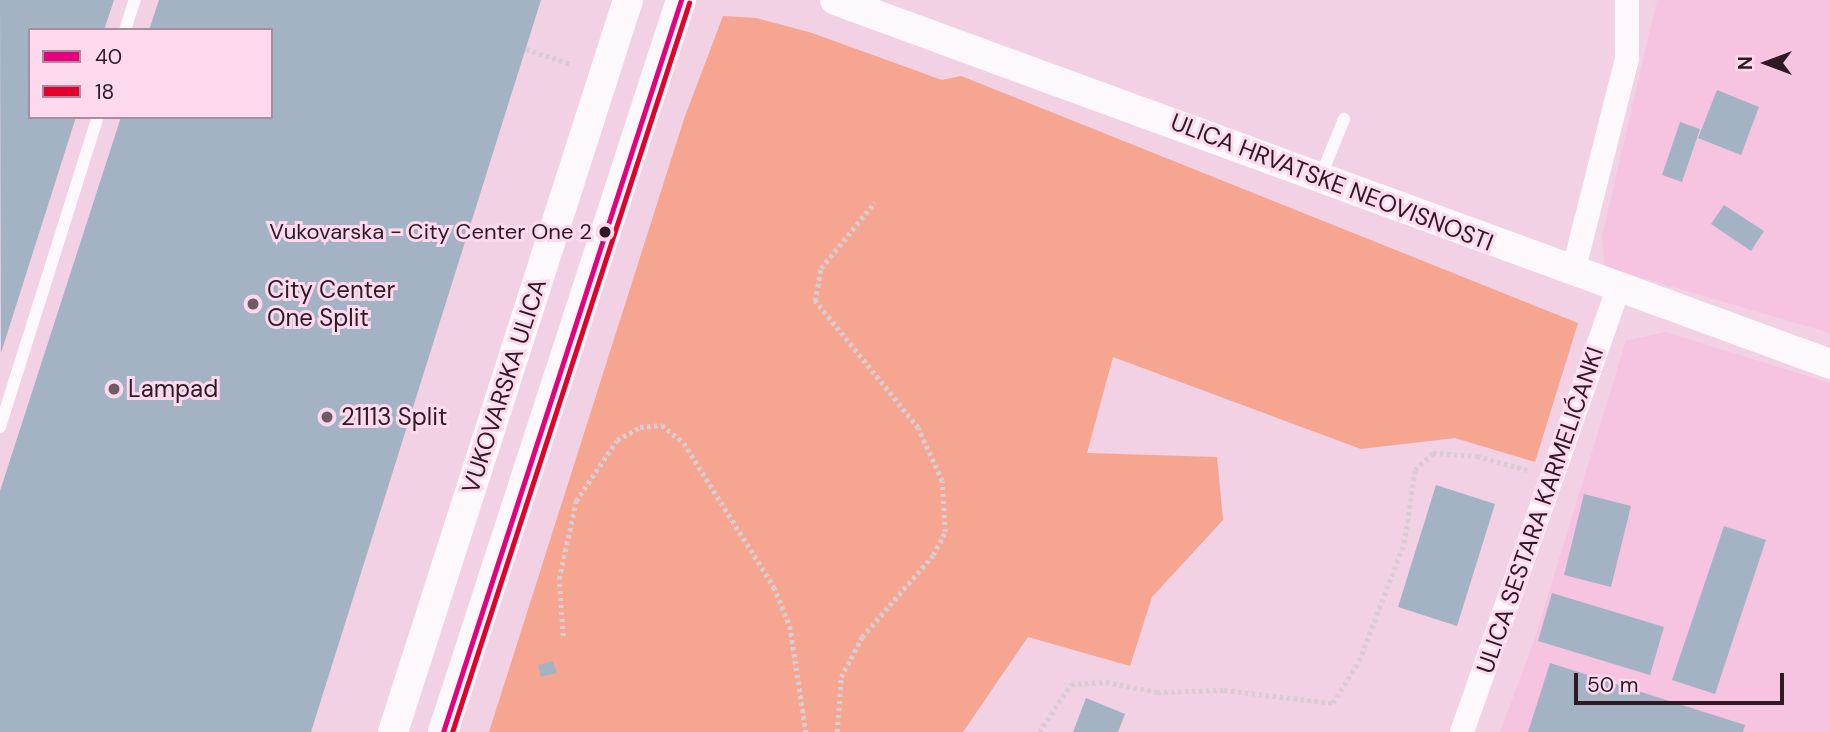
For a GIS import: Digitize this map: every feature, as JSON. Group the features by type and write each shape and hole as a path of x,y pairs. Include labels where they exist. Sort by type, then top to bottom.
{"street":[{"name":"VUKOVARSKA ULICA","path":"393,732 628,0"},
{"name":"VUKOVARSKA ULICA","path":"443,732 681,0"},
{"name":"ULICA HRVATSKE NEOVISNOSTI","path":"835,0 1830,364"},
{"path":"1573,272 1627,58 1627,0"},
{"name":"ULICA SESTARA KARMELIĆANKI","path":"1462,732 1618,288"}],"lane":[{"path":"126,28 135,0"},
{"path":"0,427 97,119"},
{"path":"1320,178 1344,119"}],"path":[{"path":"526,49 571,65"},
{"path":"837,732 841,677 862,636 933,555 945,532 942,481 918,428 815,301 821,268 875,202"},
{"path":"563,636 559,579 576,501 618,440 640,427 662,425 684,443 774,587 790,626 806,732"},
{"path":"1039,732 1071,684 1106,682 1157,692 1224,690 1333,703 1359,661 1404,543 1415,470 1433,453 1477,456 1552,477"}],"shaded area":[{"path":"1657,0 1830,0 1830,333 1605,267 1602,237"},
{"path":"723,16 756,18 812,33 942,80 961,76 1578,323 1535,462 1455,438 1361,449 1113,357 1087,453 1217,457 1223,520 1152,597 1130,666 1028,637 963,732 489,732 684,119"},
{"path":"1665,332 1830,383 1830,732 1500,732 1534,641 1626,341"}],"building":[{"path":"0,0 114,0 105,28 28,28 28,119 75,119 1,353"},
{"name":"City Center One Split","path":"159,0 541,0 311,732 0,732 0,491 120,119 273,119 273,28 150,28"},
{"path":"1717,90 1759,107 1741,155 1698,138"},
{"path":"1680,122 1700,129 1682,182 1662,175"},
{"path":"1724,205 1764,231 1751,251 1711,224"},
{"path":"1436,485 1495,504 1457,626 1398,607"},
{"path":"1584,494 1631,506 1611,587 1564,575"},
{"path":"1724,526 1766,540 1715,694 1672,680"},
{"path":"1552,593 1664,627 1650,675 1538,641"},
{"path":"553,661 557,673 541,677 538,665"},
{"path":"1550,663 1745,725 1743,732 1528,732"},
{"path":"1086,698 1125,714 1118,732 1073,732"}],"transit line":[{"name":"40","path":"443,732 681,0"},
{"name":"18","path":"452,732 689,3"}],"place":[{"name":"Vukovarska - City Center One 2","path":"605,232"},
{"name":"City Center One Split","path":"253,304"},
{"name":"Lampad","path":"114,389"},
{"name":"21113 Split","path":"327,417"}]}
